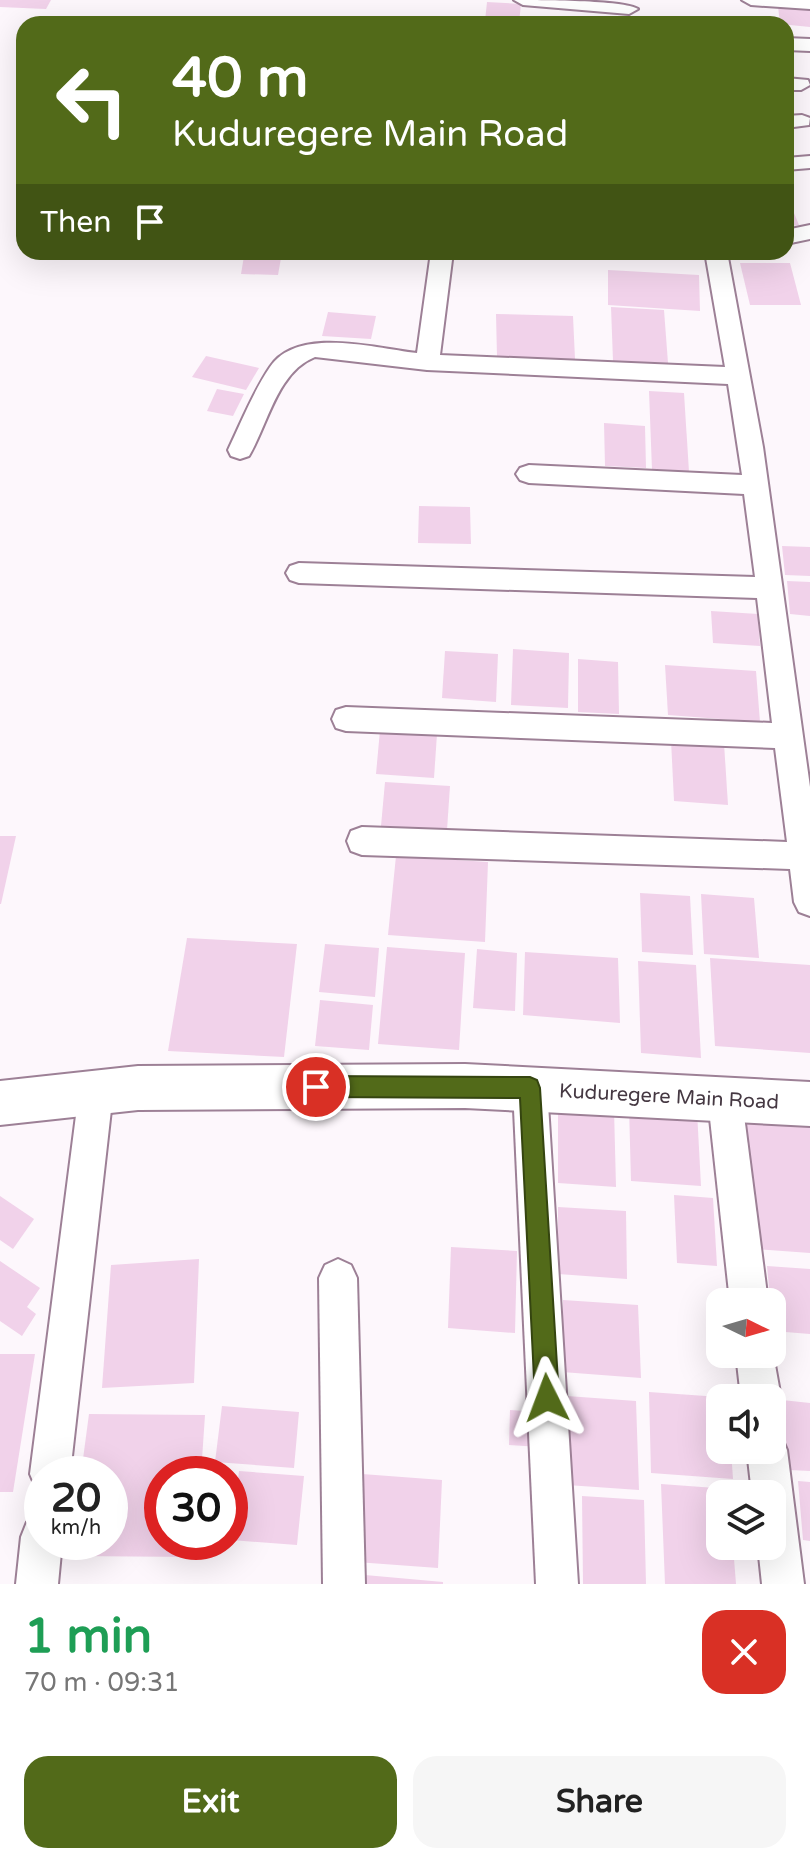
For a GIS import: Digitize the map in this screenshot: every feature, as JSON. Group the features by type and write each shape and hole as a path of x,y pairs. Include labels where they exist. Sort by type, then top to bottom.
{"street":[{"path":"523,0 629,11"},
{"path":"751,0 810,4"},
{"path":"427,362 441,260"},
{"path":"717,260 751,447 810,902"},
{"path":"240,450 280,369 295,356 313,349 427,362 738,376"},
{"path":"529,474 754,485"},
{"path":"299,573 770,588"},
{"path":"346,719 787,736"},
{"path":"362,841 803,856"},
{"name":"Kuduregere Main Road","path":"0,1103 138,1088 530,1088 810,1104"},
{"path":"530,1088 557,1584"},
{"path":"52,1456 96,1092"},
{"path":"725,1100 747,1288"},
{"path":"338,1278 344,1584"},
{"path":"769,1464 783,1584"},
{"path":"37,1584 40,1560"}],"building":[{"path":"0,0 51,0 46,9 0,7"},
{"path":"487,2 521,4 520,16 486,16"},
{"path":"778,6 810,8 810,27 794,25 794,16 779,16"},
{"path":"243,260 281,260 278,275 241,274"},
{"path":"740,263 790,263 801,305 750,305"},
{"path":"608,270 699,275 700,311 608,305"},
{"path":"611,307 664,310 668,363 613,361"},
{"path":"328,312 376,316 371,339 322,336"},
{"path":"496,314 573,316 575,359 497,357"},
{"path":"206,356 259,368 246,390 192,377"},
{"path":"217,389 244,394 233,416 207,411"},
{"path":"649,391 684,393 689,472 652,470"},
{"path":"604,423 645,426 646,468 605,466"},
{"path":"419,506 470,507 471,544 418,543"},
{"path":"782,546 810,547 810,576 785,575"},
{"path":"787,581 810,582 810,616 790,614"},
{"path":"711,611 758,614 760,646 713,643"},
{"path":"513,649 569,653 568,708 511,705"},
{"path":"445,651 498,654 496,702 442,698"},
{"path":"578,659 618,662 619,714 578,712"},
{"path":"665,665 756,671 760,722 668,715"},
{"path":"380,730 437,734 434,778 376,774"},
{"path":"671,740 724,743 728,805 674,801"},
{"path":"385,782 450,786 447,830 381,826"},
{"path":"0,836 16,836 1,904 0,904"},
{"path":"396,856 488,862 485,942 388,935"},
{"path":"640,893 690,896 693,955 642,952"},
{"path":"701,894 754,898 759,958 704,954"},
{"path":"187,938 297,944 284,1057 168,1051"},
{"path":"325,944 379,948 375,997 319,992"},
{"path":"387,947 465,953 459,1050 378,1044"},
{"path":"477,949 517,953 515,1011 473,1008"},
{"path":"525,952 618,958 620,1023 523,1015"},
{"path":"710,958 810,965 810,1053 715,1046"},
{"path":"638,961 696,965 701,1058 641,1053"},
{"path":"320,1000 373,1005 369,1050 315,1046"},
{"path":"558,1105 614,1109 616,1187 558,1183"},
{"path":"629,1107 697,1111 701,1186 631,1181"},
{"path":"745,1113 810,1117 810,1253 756,1249"},
{"path":"674,1195 713,1198 717,1266 677,1263"},
{"path":"0,1196 34,1219 13,1249 0,1240"},
{"path":"558,1207 626,1211 627,1279 558,1274"},
{"path":"451,1247 517,1251 515,1333 448,1328"},
{"path":"199,1259 194,1383 102,1388 111,1265"},
{"path":"0,1261 40,1288 27,1307 36,1314 22,1336 0,1321"},
{"path":"767,1266 810,1269 810,1334 786,1332 786,1288 769,1288"},
{"path":"563,1300 638,1305 641,1378 562,1372"},
{"path":"0,1354 35,1354 13,1492 0,1492"},
{"path":"649,1392 706,1396 706,1464 732,1464 733,1479 651,1473"},
{"path":"567,1396 636,1401 639,1490 567,1485"},
{"path":"786,1400 810,1403 810,1471 789,1470"},
{"path":"222,1406 299,1412 294,1468 248,1465 248,1456 216,1456"},
{"path":"510,1410 540,1412 540,1447 509,1445"},
{"path":"89,1414 205,1415 202,1456 144,1456 144,1557 128,1556 128,1456 83,1456"},
{"path":"248,1472 304,1476 297,1545 248,1541"},
{"path":"362,1474 442,1480 438,1568 356,1562"},
{"path":"798,1481 810,1482 810,1541 803,1540"},
{"path":"661,1484 706,1487 706,1560 734,1560 736,1584 665,1584"},
{"path":"582,1496 644,1500 646,1584 583,1584"},
{"path":"365,1575 443,1582 443,1584 364,1584"}],"route":[{"path":"316,1087 530,1088 547,1398"}]}
